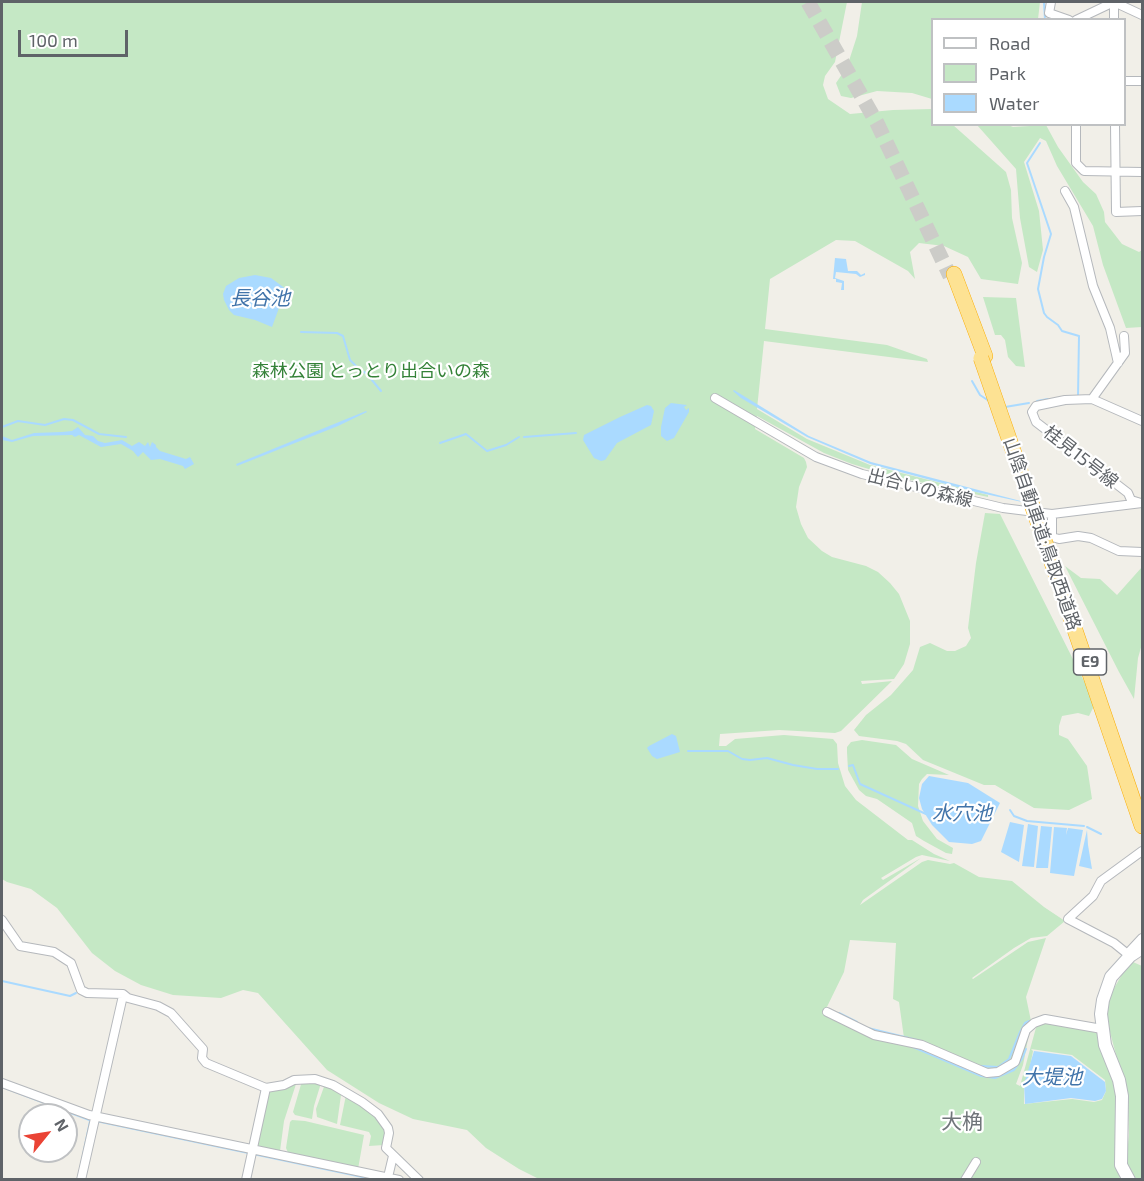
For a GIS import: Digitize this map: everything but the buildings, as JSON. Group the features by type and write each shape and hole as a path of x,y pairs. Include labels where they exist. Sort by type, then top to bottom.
{"highway":[{"name":"山陰自動車道;鳥取西道路","path":"952,275 1051,548 1143,826"},
{"name":"山陰自動車道;鳥取西道路","path":"1125,772 1143,813"}],"street":[{"path":"1052,2 1049,13 1063,18"},
{"path":"1114,2 1114,18"},
{"path":"1080,18 1114,2 1143,15"},
{"path":"1126,81 1143,81"},
{"path":"1076,126 1076,163 1084,171 1143,172"},
{"path":"1115,126 1116,212 1143,211"},
{"path":"1065,191 1074,207 1093,286 1110,328 1118,363"},
{"path":"1092,399 1125,352 1124,336"},
{"name":"出合いの森線","path":"715,398 816,457 862,474 1003,508 1052,514 1142,503"},
{"name":"桂見15号線","path":"1142,503 1131,500 1128,493 1036,422 1032,412 1036,405 1065,400 1092,399 1143,421"},
{"path":"1051,548 1052,514"},
{"path":"1051,548 1059,539 1078,536 1091,537 1119,551 1143,552"},
{"path":"1128,955 1114,943 1068,919 1093,896 1101,882 1143,851"},
{"path":"2,920 20,946 54,952 71,963 81,990 87,993 119,993 128,998 158,1006 171,1013 203,1049 203,1061 266,1088 304,1078 315,1079 333,1085 371,1107 384,1121 389,1133 386,1148 419,1179"},
{"path":"1129,1179 1121,1165 1122,1096 1102,1029 1101,1014 1107,989 1118,968 1143,939"},
{"path":"1128,955 1143,948"},
{"path":"81,1179 122,1000"},
{"path":"827,1012 874,1035 922,1045 987,1073 998,1072 1015,1062 1026,1030 1034,1023 1045,1019 1102,1029"},
{"path":"2,1083 97,1116 399,1179"},
{"path":"246,1179 266,1088"},
{"path":"388,1177 393,1156"},
{"path":"965,1179 976,1162"}],"green space":[{"name":"森林公園 とっとり出合いの森","path":"2,2 847,2 835,62 825,76 823,85 828,99 850,114 931,109 931,126 954,126 1006,172 1011,190 1012,218 1022,263 1018,284 981,279 968,257 944,246 919,243 910,252 915,279 908,271 855,241 836,240 770,279 765,329 887,345 927,359 928,362 764,341 757,409 807,439 870,465 988,495 988,497 892,476 852,464 824,453 757,416 755,429 804,458 806,462 807,467 799,487 796,507 808,538 832,557 866,566 878,572 890,583 899,594 910,621 910,644 904,664 894,679 861,681 862,684 892,681 841,731 835,733 779,730 720,734 719,746 726,746 735,739 784,735 833,739 837,744 838,763 845,786 856,800 908,840 950,861 922,855 916,857 881,878 883,880 921,858 863,900 860,905 928,860 954,863 979,877 1012,881 1065,921 1047,936 1031,938 1014,948 972,978 1028,942 1046,938 1026,997 1031,1021 1014,1058 998,1069 986,1069 904,1038 899,1002 893,999 896,943 850,940 844,972 824,1013 999,1076 1007,1073 1017,1064 1029,1034 1023,1065 1016,1084 1020,1086 1037,1024 1049,1022 1098,1033 1117,1085 1121,1177 1115,1180 539,1179 486,1148 467,1130 413,1119 379,1103 327,1070 258,993 243,990 221,998 173,995 141,985 115,971 92,953 57,908 31,889 2,879","holes":["1031,1049 1072,1055 1105,1080 1106,1091 1102,1100 1094,1102 1072,1099 1024,1104 1024,1083 1029,1072 1033,1051"]},
{"path":"862,2 1040,2 1038,18 931,18 931,99 912,93 877,91 851,98 841,96 836,83 847,67 857,36"},
{"path":"978,126 1047,126 1058,147 1083,182 1096,194 1104,212 1105,222 1122,244 1139,252 1142,250 1142,327 1126,328 1103,265 1093,226 1057,166 1046,141 1040,138 1024,162 1039,211 1043,250 1037,272 1029,267 1020,218 1016,169"},
{"path":"983,297 1016,298 1025,367 1016,366 1008,357 1005,340 1001,335 995,335"},
{"path":"985,513 1000,514 1092,697 1093,708 1089,716 1078,713 1062,716 1059,726 1059,735 1068,739 1087,766 1092,799 1069,810 1034,808 995,785 984,785 923,760 906,744 859,736 854,730 866,715 891,695 913,670 920,647 930,643 947,651 955,651 966,646 971,638 968,628"},
{"path":"1065,566 1081,578 1100,579 1117,595 1142,567 1142,644 1138,658 1134,699 1119,672"},
{"path":"862,740 896,745 912,759 949,775 927,774 922,779 919,784 918,806 923,821 937,839 953,848 952,854 916,836 912,823 877,799 866,796 859,790 848,770 847,747 851,742"},
{"path":"1133,962 1142,966 1142,1179 1131,1175 1126,1163 1129,1135 1128,1100 1106,1017 1110,995 1127,966"},
{"path":"297,1081 284,1121 280,1151 257,1148 268,1090"},
{"path":"302,1081 321,1083 312,1119 295,1115 293,1112"},
{"path":"325,1084 339,1091 341,1095 337,1124 317,1117 316,1109"},
{"path":"346,1095 368,1108 386,1129 384,1145 369,1146 371,1136 369,1132 340,1125"},
{"path":"292,1120 364,1135 358,1169 289,1155 286,1148"}],"water":[{"path":"835,258 846,259 848,271 857,271 865,275 860,277 856,274 836,272 835,278 844,281 844,290 841,290 842,283 833,279"},
{"name":"長谷池","path":"255,275 271,278 286,289 272,327 234,315 224,300 223,294 226,286 239,278"},
{"path":"734,390 809,436 871,462 1036,505 870,464 807,437 741,398"},
{"path":"671,403 687,405 684,407 686,410 689,408 689,412 674,438 667,441 661,436 661,427 665,408"},
{"path":"647,405 651,406 654,411 651,425 617,443 605,460 594,458 583,440 584,435"},
{"path":"366,411 338,426 237,466 236,464"},
{"path":"78,427 85,435 93,436 105,443 122,440 132,446 139,442 145,446 148,442 150,447 152,442 160,451 186,459 190,457 194,464 185,469 183,466 160,459 151,460 143,452 138,457 121,444 101,447 79,435 75,437 72,435 33,436 12,442 2,440 2,436 12,440 34,433 72,431"},
{"path":"672,734 676,736 680,752 657,759 652,756 647,748"},
{"name":"水穴池","path":"929,776 968,783 1000,803 981,841 972,844 949,842 932,825 922,809 919,798 922,784"},
{"path":"1010,822 1024,825 1019,862 1001,852"},
{"path":"1028,824 1038,826 1034,867 1022,866"},
{"path":"1041,826 1052,827 1048,868 1036,868"},
{"path":"1054,827 1067,828 1066,835 1068,828 1083,830 1074,876 1050,873"},
{"path":"1087,830 1088,845 1092,869 1079,866"},
{"name":"大堤池","path":"1034,1051 1071,1056 1105,1082 1106,1091 1102,1099 1095,1101 1071,1098 1025,1104 1024,1084"},
{"path":"2,1087 47,1103 42,1103"},
{"path":"78,1114 377,1179 367,1179 96,1122 79,1179 77,1179 89,1121 78,1117"}],"waterway":[{"path":"1044,2 1045,18"},
{"path":"1040,143 1027,163 1051,234 1038,289 1047,317 1062,331 1079,336 1078,397"},
{"path":"301,332 337,333 343,336 350,360 367,374 381,391"},
{"path":"972,381 980,395 989,401"},
{"path":"1037,401 1048,399"},
{"path":"1005,407 1029,403"},
{"path":"2,427 18,421 45,425 64,419 73,420 99,434 126,437"},
{"path":"524,437 576,433"},
{"path":"440,443 466,434 487,451 506,445 519,437"},
{"path":"688,751 728,751 742,759 767,758 817,769 838,769"},
{"path":"849,766 853,765 860,784 926,814"},
{"path":"1010,810 1014,816 1027,821 1084,826"},
{"path":"1087,827 1101,834"},
{"path":"2,981 70,996 76,993"},
{"path":"839,1013 857,1022"},
{"path":"981,1066 998,1067 1009,1059 1020,1032 1025,1023 1029,1021"},
{"path":"868,1028 921,1041"},
{"path":"913,1047 981,1076 995,1078 1014,1070 1026,1049"}],"tunnel":[{"path":"808,2 877,123 950,276"}],"district":[{"name":"大桷","path":"962,1122"}]}
